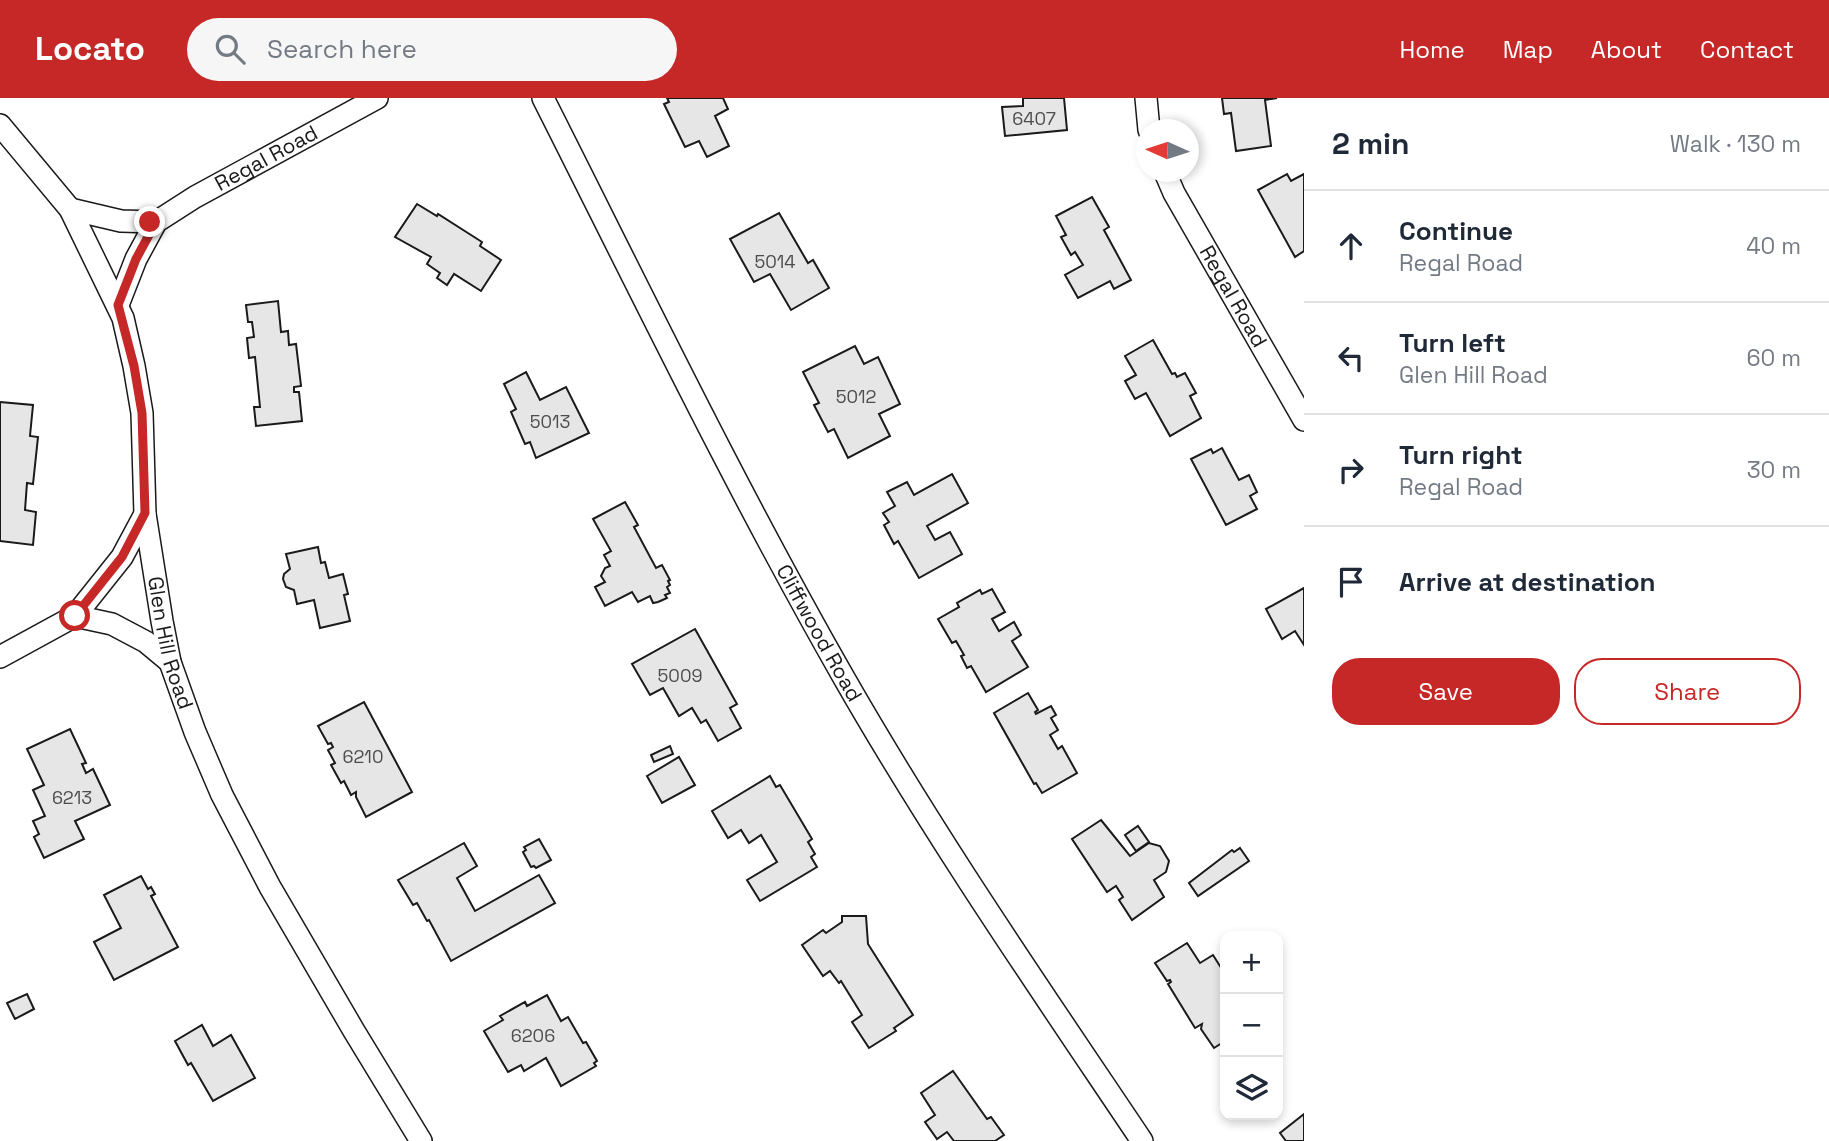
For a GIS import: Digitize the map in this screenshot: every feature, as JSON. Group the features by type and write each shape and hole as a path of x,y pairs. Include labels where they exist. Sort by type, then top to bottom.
{"street":[{"name":"Regal Road","path":"118,305 136,259 156,222 195,197 377,98"},
{"name":"Cliffwood Road","path":"543,98 755,516 844,679 1008,942 1142,1141"},
{"path":"1146,98 1148,119"},
{"name":"Glen Hill Road","path":"0,125 71,209 118,305 134,366 142,413 145,513 170,662 195,733 222,795 270,887 421,1141"},
{"name":"Regal Road","path":"1169,182 1304,420"},
{"path":"71,209 121,221 156,222"},
{"path":"0,657 75,616 122,557 145,513"},
{"path":"75,616 112,624 146,642 170,662"}],"building":[{"path":"667,98 723,98 728,109 715,116 729,146 707,157 699,141 685,147 664,104 669,102"},
{"path":"1023,98 1064,98 1067,130 1005,136 1002,107 1023,106"},
{"path":"1222,98 1277,98 1265,100 1271,146 1236,151 1231,113 1224,114"},
{"path":"1287,174 1291,181 1304,174 1304,251 1295,257 1258,190"},
{"path":"1092,197 1109,227 1104,230 1131,280 1114,289 1110,281 1078,298 1065,275 1083,265 1075,252 1071,255 1061,237 1066,235 1056,216"},
{"path":"417,204 482,242 480,246 501,260 481,291 454,274 447,285 437,278 440,273 427,264 431,257 395,237"},
{"path":"779,213 808,263 813,260 829,288 791,310 770,274 754,282 730,239"},
{"path":"278,301 281,332 288,331 289,345 296,344 301,386 294,387 294,392 299,392 302,421 256,426 254,407 260,407 255,357 249,358 247,338 254,337 252,322 248,322 246,305"},
{"path":"1153,340 1172,374 1175,373 1177,377 1185,373 1196,393 1190,396 1201,418 1170,436 1146,393 1135,399 1125,381 1136,375 1125,356"},
{"path":"855,346 864,364 878,357 900,404 879,414 890,436 848,458 834,429 828,432 814,405 819,403 803,372"},
{"path":"526,372 540,400 566,387 589,433 536,458 530,442 525,444 511,412 516,409 504,384"},
{"path":"0,402 33,405 30,436 38,437 33,484 27,483 25,510 36,512 33,545 0,541"},
{"path":"1222,448 1239,480 1249,475 1257,492 1250,496 1257,509 1226,525 1191,459 1211,449 1213,453"},
{"path":"952,474 968,503 927,526 935,540 950,532 962,554 919,578 898,541 894,544 884,525 889,522 883,513 895,506 887,492 907,482 914,495"},
{"path":"625,502 638,525 634,527 656,568 662,565 670,580 667,587 670,593 665,595 667,598 653,603 650,596 638,602 632,592 605,606 595,587 605,582 601,576 605,568 610,566 604,555 611,551 593,519"},
{"path":"318,547 321,563 325,562 329,578 343,574 348,594 344,595 350,621 320,628 314,600 297,604 294,590 286,587 283,579 290,569 286,554"},
{"path":"1304,588 1304,645 1295,631 1282,639 1266,609"},
{"path":"992,589 1005,612 992,619 999,631 1014,622 1021,635 1012,641 1028,667 986,692 971,666 967,668 961,656 964,655 956,641 952,643 938,619 959,607 957,603 980,590 982,594"},
{"path":"695,629 737,704 730,708 741,728 718,741 706,720 701,723 692,708 679,716 663,688 650,695 632,664"},
{"path":"1028,693 1038,710 1036,714 1051,706 1056,715 1051,718 1058,730 1050,735 1058,749 1062,746 1077,773 1042,793 1036,783 1034,784 994,713"},
{"path":"364,702 412,792 366,817 356,792 351,795 331,765 335,763 328,750 333,747 331,743 328,744 318,726"},
{"path":"70,729 86,763 82,764 86,773 93,769 110,805 75,821 84,839 44,858 34,837 39,834 33,821 45,816 33,790 44,785 27,749"},
{"path":"670,746 673,754 654,762 651,755"},
{"path":"679,757 695,785 662,803 647,776"},
{"path":"770,776 776,787 780,785 812,839 808,842 815,854 811,857 817,867 760,901 747,880 777,862 761,835 749,843 741,830 728,838 712,811"},
{"path":"1101,820 1130,856 1149,843 1160,846 1169,861 1166,872 1154,880 1164,897 1132,920 1119,900 1123,897 1116,886 1107,892 1072,839"},
{"path":"1138,826 1149,842 1136,851 1125,835"},
{"path":"539,839 551,860 536,868 531,867 523,852 526,850 524,847"},
{"path":"464,843 477,866 457,878 475,911 539,875 555,903 451,961 429,920 427,921 417,903 413,905 398,880"},
{"path":"1240,848 1249,861 1198,896 1189,883 1232,850 1234,852"},
{"path":"141,876 148,889 151,887 155,894 151,896 178,947 114,980 94,942 121,928 104,895"},
{"path":"842,916 866,916 868,944 913,1015 894,1028 896,1031 869,1048 852,1022 862,1015 841,981 839,983 830,971 823,976 802,945 823,930 826,933 842,922"},
{"path":"1187,943 1200,963 1213,955 1220,966 1220,1044 1214,1048 1201,1029 1202,1024 1195,1028 1168,984 1170,980 1167,981 1155,963"},
{"path":"27,994 34,1009 15,1019 7,1003"},
{"path":"547,995 561,1021 568,1017 597,1061 594,1063 596,1066 561,1086 546,1058 524,1071 521,1065 508,1072 484,1031 503,1020 500,1016 525,1002 527,1006"},
{"path":"202,1025 213,1046 231,1035 255,1078 213,1101 175,1041"},
{"path":"953,1071 987,1119 991,1117 1004,1135 995,1141 954,1141 947,1132 937,1139 925,1122 935,1115 921,1093"},
{"path":"1304,1114 1304,1141 1286,1141 1280,1133"}],"route":[{"path":"75,616 122,557 145,513 142,413 134,366 118,305 136,259 156,222 150,222"}]}
